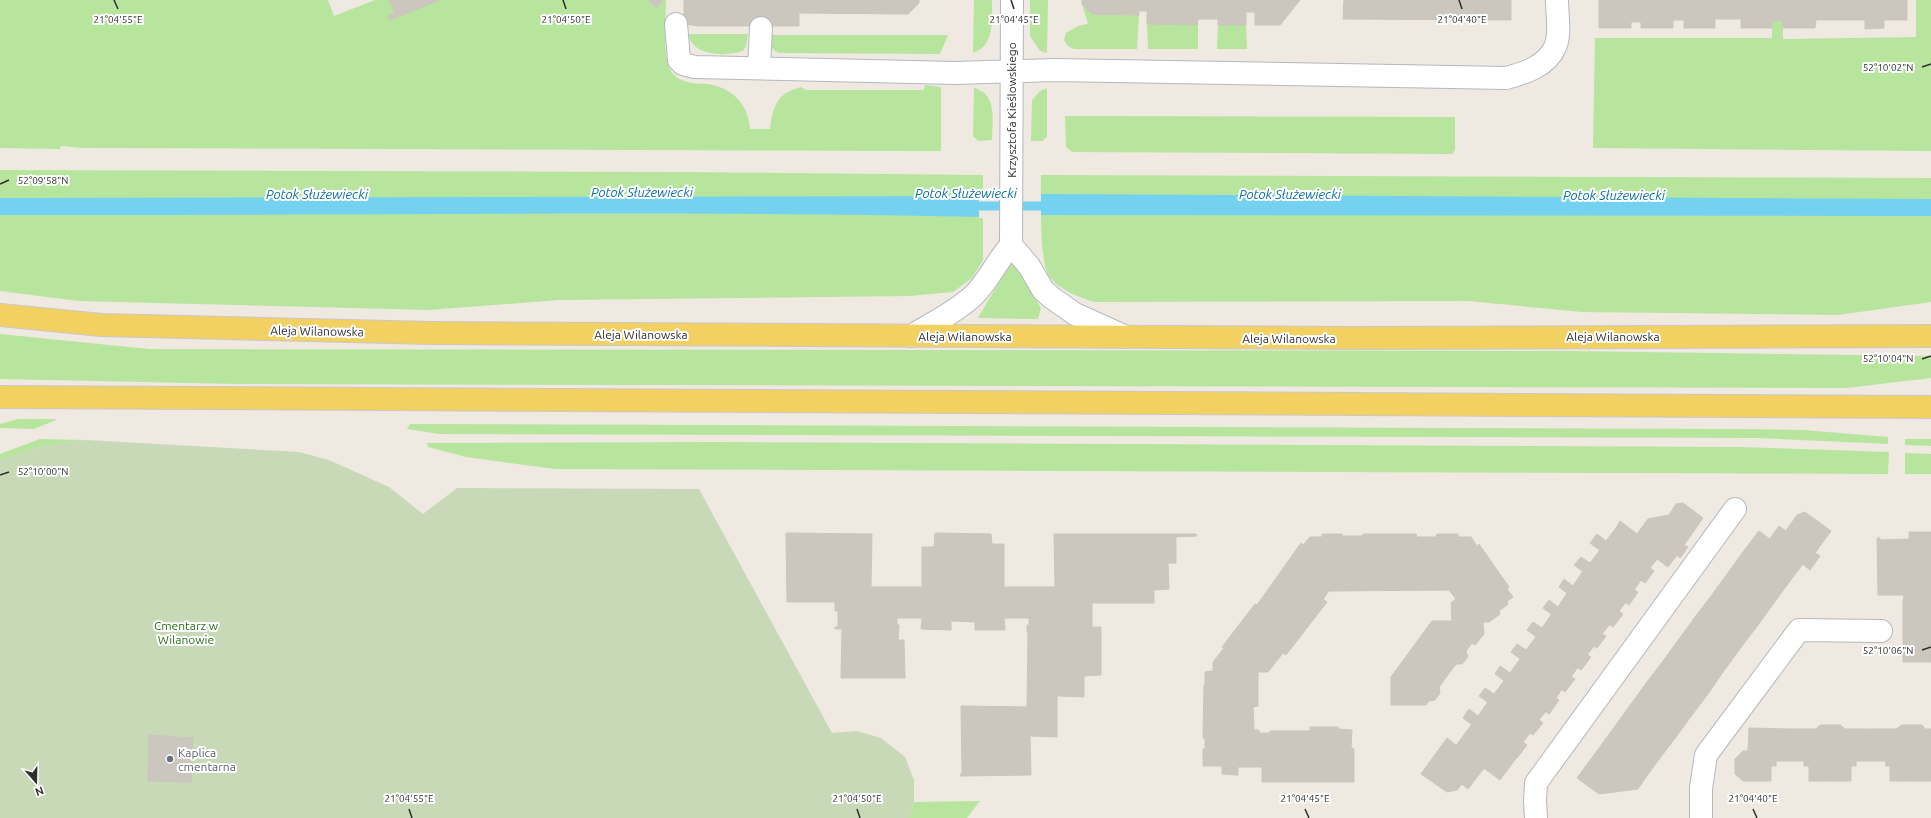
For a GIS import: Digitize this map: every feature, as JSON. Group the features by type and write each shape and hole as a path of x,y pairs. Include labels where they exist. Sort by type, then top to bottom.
{"main road":[{"name":"Aleja Wilanowska","path":"0,315 101,325 210,329 432,333 1349,338 1931,336"},
{"path":"0,397 1931,407"}],"street":[{"name":"Krzysztofa Kieślowskiego","path":"1011,237 1010,175 1012,0"},
{"path":"676,24 678,54 683,64 695,67 955,73 1011,70 1506,78 1528,72 1546,60 1556,47 1557,0"},
{"path":"759,68 761,28"},
{"path":"911,336 974,295 998,260 1011,237 1043,290 1052,298 1075,314 1126,337"},
{"path":"1536,818 1536,783 1735,509"},
{"path":"1702,818 1701,788 1706,755 1799,630 1881,631"}],"green space":[{"path":"0,0 328,0 334,16 375,0 389,0 395,13 388,16 390,20 440,0 647,0 657,8 663,0 666,0 665,47 668,65 671,71 683,81 716,86 731,93 743,105 749,120 750,129 770,129 775,107 781,97 786,93 801,87 806,90 924,90 925,85 941,87 941,151 81,148 61,146 60,149 0,148"},
{"path":"974,0 992,0 992,23 989,38 980,49 973,53"},
{"path":"1030,0 1048,0 1047,53 1040,51 1030,36"},
{"path":"1916,0 1931,0 1931,151 1593,148 1595,38 1772,38 1772,21 1783,20 1783,39 1916,37"},
{"path":"1082,4 1092,14 1139,15 1137,49 1074,49 1068,46 1064,40 1066,33 1078,26 1088,24"},
{"path":"1198,19 1198,49 1148,49 1147,24 1196,25"},
{"path":"1218,25 1246,25 1247,49 1217,49"},
{"path":"688,34 748,34 746,46 743,51 719,54 703,51 696,47"},
{"path":"771,35 948,35 940,54 779,53 771,46"},
{"path":"974,88 982,91 990,102 993,117 992,140 978,141 973,136"},
{"path":"1047,88 1047,137 1042,141 1031,141 1032,100 1040,91"},
{"path":"1065,116 1455,117 1455,150 1452,154 1072,152 1066,147"},
{"path":"0,170 676,172 983,175 983,260 972,278 953,292 909,296 559,300 428,310 78,301 0,291"},
{"path":"1041,175 1931,178 1931,302 1838,315 1582,312 1468,301 1094,302 1064,289 1049,276 1046,268 1042,243"},
{"path":"1012,260 1041,308 1038,319 978,318"},
{"path":"0,334 149,349 1571,351 1931,356 1931,378 1846,388 237,384 0,379"},
{"path":"18,419 56,420 34,429 0,428 0,424"},
{"path":"410,424 1744,429 1803,430 1888,437 1888,444 1758,438 439,434 407,429"},
{"path":"40,439 86,440 44,446 0,460 0,454"},
{"path":"1905,439 1931,439 1931,446 1905,445"},
{"name":"Cmentarz w Wilanowie","path":"86,440 299,452 329,460 389,487 423,514 457,488 699,489 832,733 857,731 881,738 905,757 914,780 914,802 909,818 0,818 0,460 44,446"},
{"path":"716,442 1740,447 1889,452 1888,474 555,469 466,457 428,447 427,443"},
{"path":"1905,453 1931,454 1931,474 1905,474"},
{"path":"980,801 967,818 909,818 914,802"}],"water":[{"path":"1041,194 1931,199 1931,216 1041,215"},
{"path":"983,196 984,217 738,214 0,215 0,198"}],"pier":[{"path":"979,194 985,195 986,217 984,218 979,218"}],"building":[{"path":"389,0 440,0 390,20 388,16 395,13"},
{"path":"647,0 663,0 657,8"},
{"path":"684,0 919,0 919,3 908,14 799,13 799,26 699,26 684,24"},
{"path":"1082,0 1300,0 1280,25 1255,25 1255,12 1246,12 1246,25 1218,25 1218,19 1198,19 1197,25 1147,24 1147,11 1139,11 1139,15 1092,14 1082,4"},
{"path":"1344,0 1511,0 1511,20 1343,19"},
{"path":"1599,0 1907,0 1907,20 1884,20 1884,28 1865,29 1865,20 1816,20 1815,28 1783,28 1783,20 1772,21 1772,28 1741,28 1741,19 1715,19 1715,28 1684,28 1684,20 1673,20 1673,28 1641,28 1641,22 1631,22 1631,28 1599,28"},
{"path":"1683,503 1703,518 1684,545 1688,547 1680,558 1677,555 1668,567 1616,528 1620,521 1637,534 1648,519 1669,515 1676,504"},
{"path":"1805,512 1831,531 1815,553 1820,556 1810,570 1770,539 1779,526 1786,531 1797,515"},
{"path":"1616,528 1657,559 1650,568 1654,571 1645,583 1590,543 1597,534 1606,541"},
{"path":"1759,531 1803,564 1787,585 1743,552"},
{"path":"1909,532 1931,532 1931,601 1903,601 1904,595 1878,595 1877,538 1880,538 1880,540 1909,539"},
{"path":"786,533 872,534 871,587 922,587 922,547 934,547 935,533 991,534 992,544 1004,544 1004,587 1055,587 1054,534 1196,534 1197,536 1176,537 1176,563 1168,563 1169,589 1154,590 1154,603 1092,603 1092,627 1101,627 1101,675 1084,676 1084,697 1057,696 1057,737 1030,736 1031,775 960,776 962,772 961,706 1027,707 1027,625 1029,625 1029,618 1004,618 1005,630 975,630 975,622 951,621 951,630 921,629 922,618 897,618 897,625 899,625 898,640 904,640 905,678 841,678 842,629 835,629 835,627 838,627 838,611 835,611 835,602 787,602"},
{"path":"1322,534 1363,536 1363,534 1416,534 1417,537 1436,537 1437,534 1458,534 1458,537 1471,537 1477,546 1479,544 1509,587 1507,589 1513,597 1507,601 1508,604 1499,611 1500,614 1489,622 1483,622 1484,634 1475,645 1472,643 1466,651 1468,657 1462,664 1456,664 1439,687 1440,693 1435,700 1429,701 1426,705 1391,705 1391,677 1432,621 1452,621 1451,603 1456,599 1449,590 1329,591 1323,599 1327,602 1286,655 1283,653 1268,672 1258,672 1258,706 1253,707 1254,730 1259,730 1259,733 1270,733 1270,731 1310,731 1310,727 1338,727 1338,729 1352,730 1351,748 1354,749 1354,782 1262,782 1262,767 1238,767 1238,775 1222,774 1222,766 1203,766 1203,749 1205,749 1205,738 1203,738 1205,672 1213,671 1213,662 1224,648 1222,647 1255,604 1257,605 1301,543 1303,545 1310,537 1322,537"},
{"path":"1600,550 1641,580 1634,590 1638,592 1629,605 1574,565 1581,557 1590,563"},
{"path":"1743,552 1787,585 1771,607 1727,574"},
{"path":"1583,571 1626,602 1619,611 1623,614 1613,627 1559,587 1564,579 1573,586"},
{"path":"1727,574 1771,607 1755,629 1711,596"},
{"path":"1567,593 1610,624 1602,634 1606,636 1597,648 1543,608 1549,600 1558,607"},
{"path":"1711,596 1755,629 1739,650 1695,617"},
{"path":"1903,601 1931,601 1931,662 1903,662"},
{"path":"1551,615 1594,646 1587,655 1591,657 1581,670 1527,630 1533,622 1542,628"},
{"path":"1695,617 1739,650 1723,672 1679,639"},
{"path":"1536,637 1578,667 1571,677 1575,679 1565,692 1511,652 1517,644 1526,650"},
{"path":"1679,639 1723,672 1708,694 1663,661"},
{"path":"1520,659 1562,689 1556,698 1559,700 1549,714 1495,674 1500,666 1510,673"},
{"path":"1663,661 1708,694 1692,715 1647,682"},
{"path":"1504,681 1546,711 1539,720 1543,723 1533,735 1479,696 1485,688 1494,694"},
{"path":"1647,682 1692,715 1676,737 1631,704"},
{"path":"1488,702 1530,733 1523,742 1527,745 1517,758 1463,718 1469,709 1478,716"},
{"path":"1631,704 1676,737 1660,758 1615,726"},
{"path":"1472,724 1517,757 1500,780 1455,747"},
{"path":"1820,725 1831,725 1830,781 1809,781 1809,766 1804,766 1804,761 1790,761 1790,729 1816,729"},
{"path":"1831,725 1840,725 1845,729 1871,729 1870,761 1856,761 1856,766 1851,766 1851,781 1830,781"},
{"path":"1901,725 1912,725 1911,781 1890,781 1890,766 1886,766 1885,761 1870,761 1871,729 1897,729"},
{"path":"1912,725 1922,725 1925,729 1931,729 1931,781 1911,781"},
{"path":"1615,726 1660,758 1644,780 1599,748"},
{"path":"1749,728 1790,729 1790,761 1776,761 1776,766 1771,766 1771,781 1743,781 1735,774 1735,759 1743,751 1748,751"},
{"name":"Kaplica cmentarna","path":"149,735 193,738 191,782 148,781"},
{"path":"1447,738 1456,745 1455,747 1484,768 1468,789 1462,784 1457,790 1447,792 1421,774"},
{"path":"1599,748 1644,780 1638,789 1599,794 1577,778"}],"waterway":[{"name":"Potok Służewiecki","path":"972,206 1052,206"}],"place":[{"name":"Kaplica cmentarna","path":"170,759"}]}
